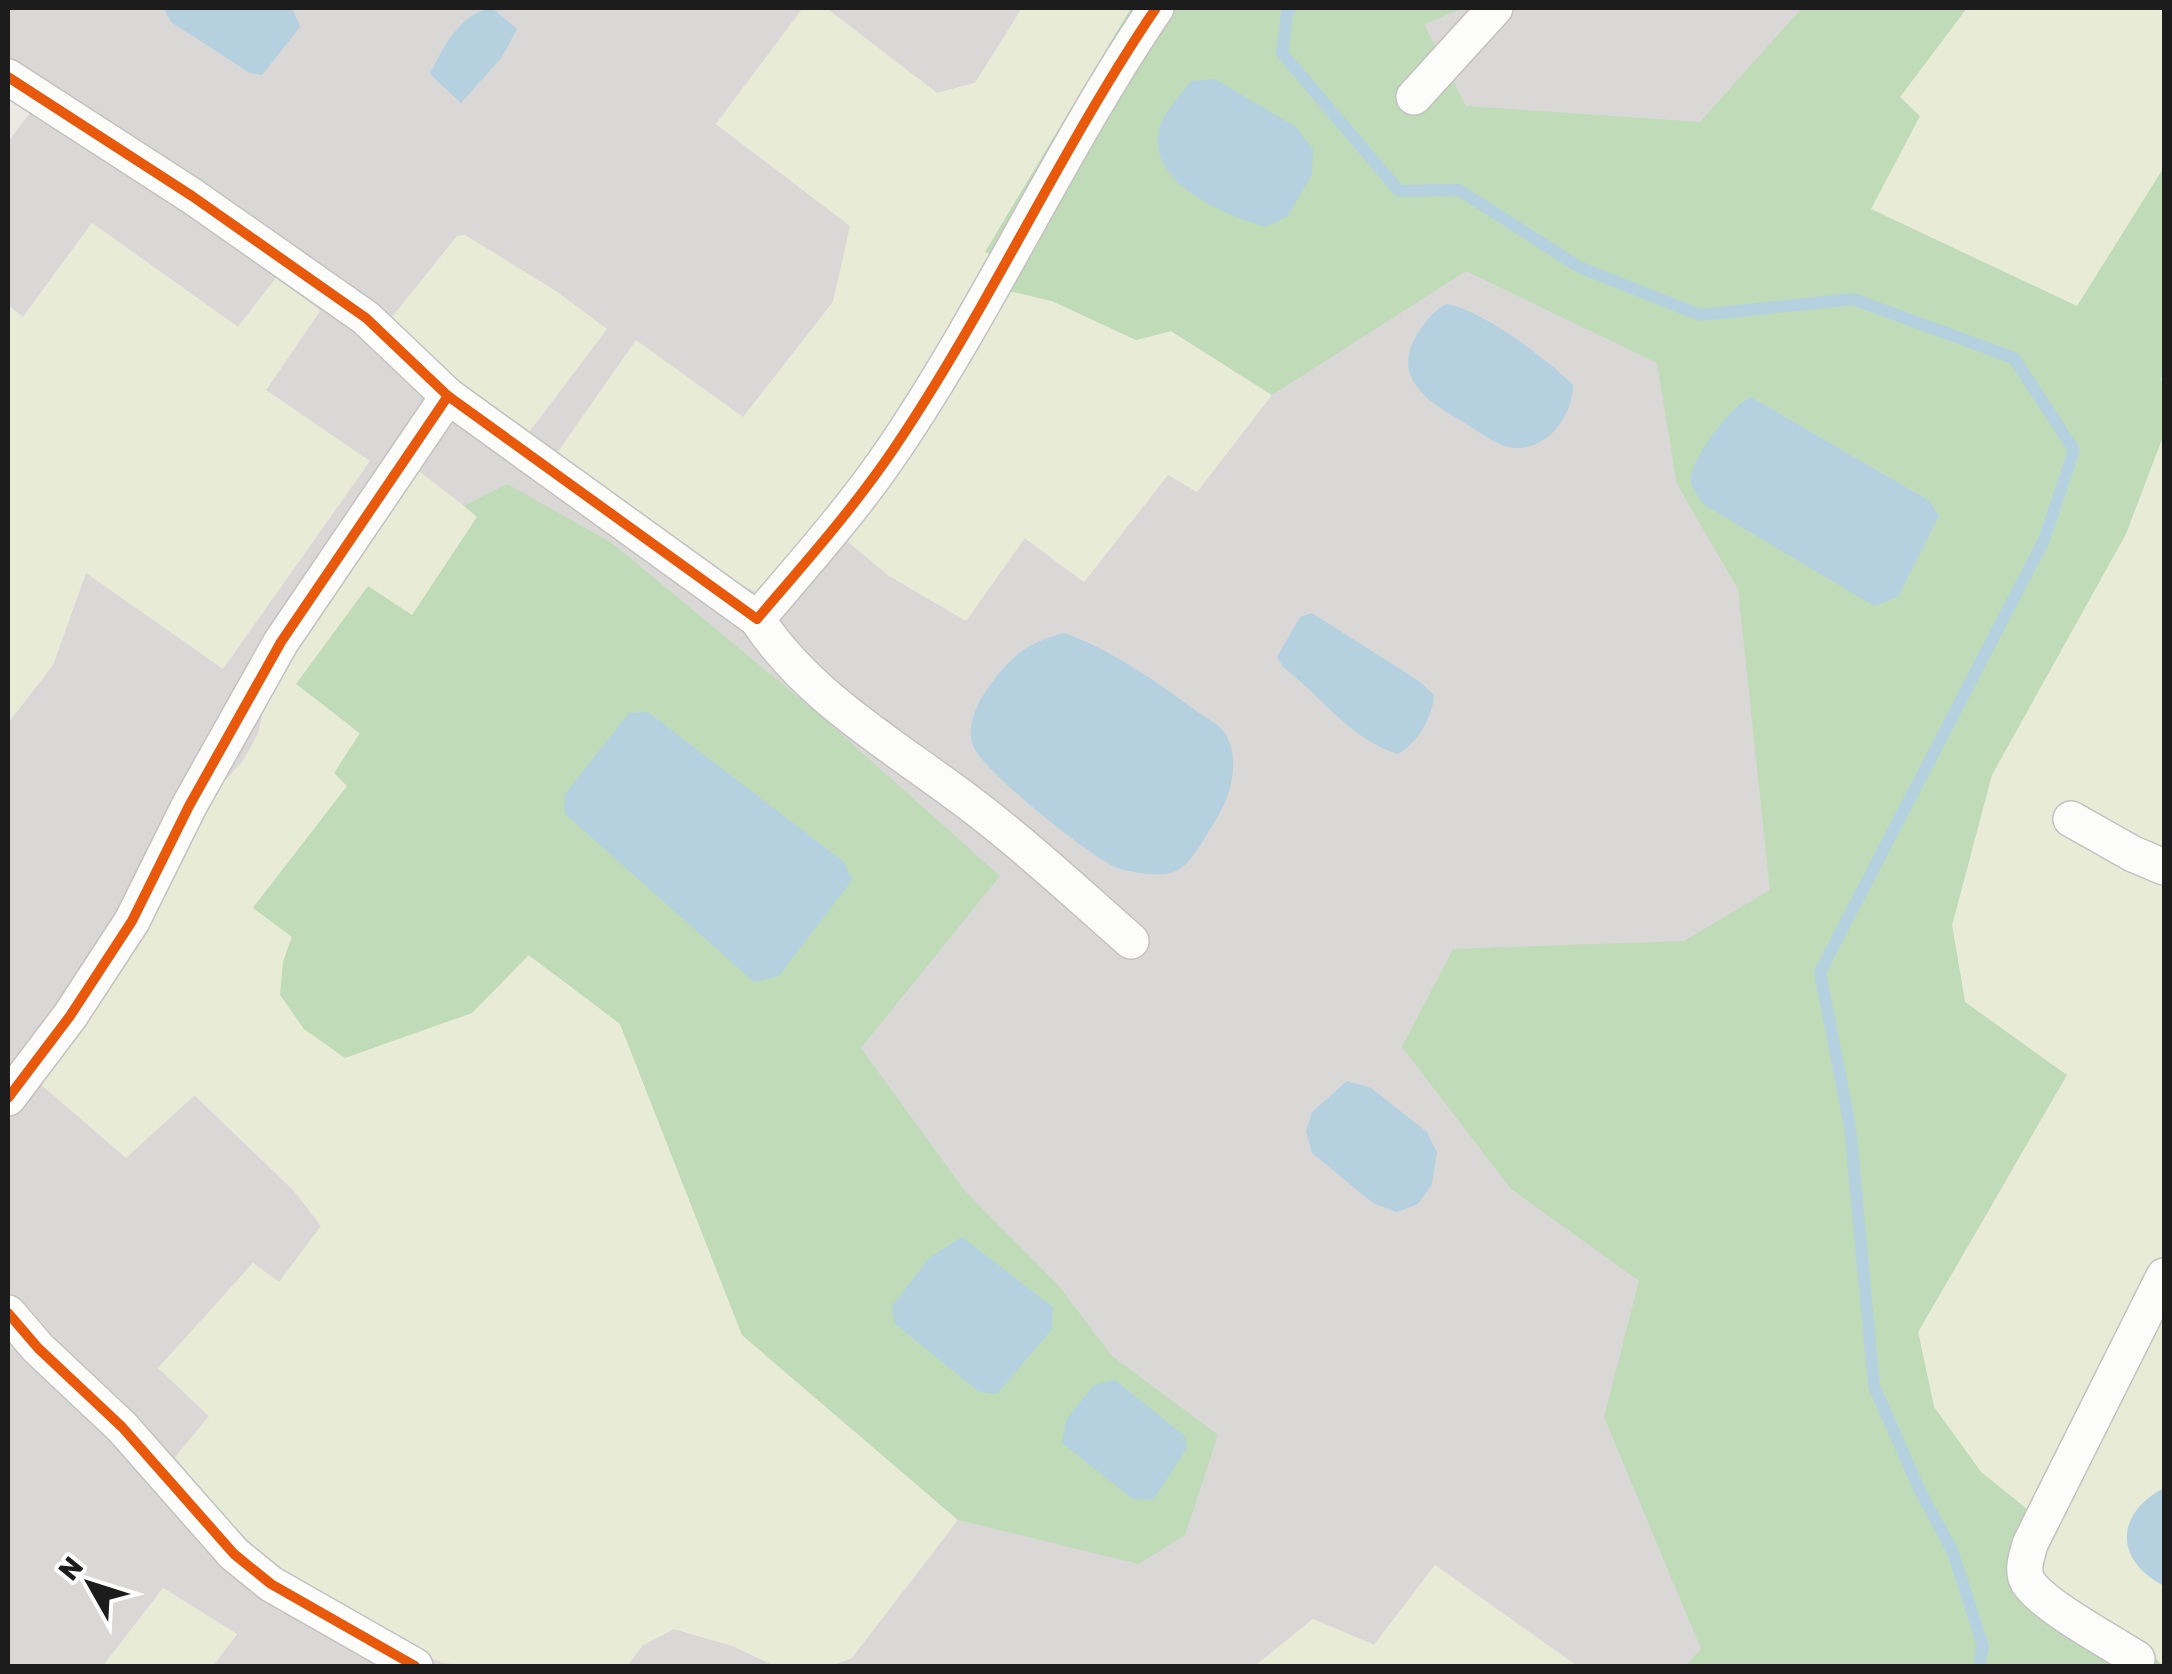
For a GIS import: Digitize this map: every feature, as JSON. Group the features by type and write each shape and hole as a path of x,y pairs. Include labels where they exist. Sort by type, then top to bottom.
{"street":[{"path":"757,620 830,534 894,448 1156,8"},
{"path":"1414,97 1496,8"},
{"path":"8,78 192,196 366,318 448,396 757,620 778,651 850,715 983,813 1132,941"},
{"path":"8,1098 70,1016 132,921 189,806 281,642 448,396"},
{"path":"2072,819 2164,867"},
{"path":"2137,1660 2042,1597 2026,1580 2024,1566 2030,1544 2164,1276"},
{"path":"8,1313 38,1348 122,1427 234,1554 270,1584 416,1666"}],"shaded area":[{"path":"8,8 803,8 716,124 851,226 833,302 743,418 664,535 998,258 985,252 1131,8 1967,8 1900,97 2039,1557 2163,1666 1577,1666 1435,1565 1374,1645 1313,1619 1255,1666 831,1666 852,1658 742,1335 620,1023 283,962 253,907 347,786 296,684 412,615 477,517 411,465 267,694 258,734 243,761 196,812 194,1095 294,1191 321,1226 279,1283 253,1263 159,1368 443,1663 492,1666 213,1666 237,1634 163,1588 103,1666 8,1666 8,723 53,665 86,572 223,668 266,390 320,311 276,278 238,327 92,223 23,317 8,305 8,142 33,109 8,92","holes":["1052,301 1136,340 1168,474 1084,582 1025,538"]},
{"path":"826,8 1022,8 975,83 937,93"},
{"path":"674,1629 733,1646 775,1666 627,1666 643,1645"}],"green space":[{"path":"803,8 826,8 937,93 975,83 1022,8 1131,8 986,251 999,258 935,366 769,589 756,592 733,580 557,453 636,340 743,417 833,302 850,226 716,124"},
{"path":"1131,8 1464,8 1424,24 1466,106 1700,122 1802,8 1967,8 1900,97 1920,116 1871,209 2077,306 2164,167 2164,434 2126,534 1992,775 1952,925 1965,1002 2067,1075 1918,1332 1934,1407 1981,1472 2033,1514 2039,1578 2153,1655 2163,1666 1685,1666 1701,1649 1604,1417 1639,1281 1511,1189 1402,1047 1453,949 1684,941 1770,890 1738,589 1677,484 1657,363 1466,271 1272,395 1171,331 1136,340 1052,301 1005,290 999,258 985,252","holes":["1751,397 1930,501 1939,516 1898,597 1743,400"]},
{"path":"1967,8 2164,8 2164,167 2078,306 1870,209 1919,117 1899,98"},
{"path":"92,223 238,327 276,278 320,310 266,390 370,461 223,669 86,573 53,665 8,723 8,305 23,317"},
{"path":"465,235 556,291 607,329 527,435 458,380 392,317 457,236"},
{"path":"1005,290 1052,301 1135,340 1171,331 1272,395 1197,492 1168,475 1084,582 1025,538 966,621 889,576 842,537"},
{"path":"2164,434 2163,1666 2153,1655 2039,1578 2033,1514 1981,1472 1934,1407 1918,1332 2067,1076 1965,1002 1952,925 1992,775 2126,534"},
{"path":"411,465 477,516 412,616 297,684 360,734 334,773 348,786 253,907 292,936 283,962 472,1013 528,955 620,1023 742,1335 958,1520 852,1658 831,1666 775,1666 733,1646 674,1629 643,1645 627,1666 443,1663 416,1652 313,1591 265,1557 218,1510 175,1457 209,1416 158,1368 253,1263 279,1282 321,1226 294,1190 195,1095 126,1158 39,1083 196,812 243,761 258,734 267,694"},
{"path":"507,484 612,543 822,717 1000,876 861,1048 965,1191 1058,1285 1112,1356 1218,1435 1185,1535 1139,1564 958,1520 742,1335 620,1024 529,955 472,1013 345,1058 304,1029 280,995 283,962 292,937 253,908 347,786 334,773 360,733 296,684 368,586 412,615 477,517 464,506"},
{"path":"1435,1565 1577,1666 1255,1666 1313,1619 1374,1645"},
{"path":"163,1588 237,1634 213,1666 103,1666"}],"water":[{"path":"288,8 300,27 262,75 250,73 171,22 165,11"},
{"path":"492,8 517,29 502,57 461,103 430,74 462,24"},
{"path":"1215,79 1296,127 1313,149 1312,175 1287,217 1265,227 1195,196 1167,169 1159,153 1160,128 1176,100 1191,81"},
{"path":"1446,304 1495,325 1573,385 1564,418 1549,436 1529,446 1504,446 1442,409 1420,391 1409,368 1409,354 1425,323"},
{"path":"1751,397 1930,501 1939,516 1898,597 1874,606 1703,504 1691,482 1696,461 1723,422"},
{"path":"1312,613 1419,681 1434,695 1423,729 1398,754 1351,728 1283,667 1277,657 1300,617"},
{"path":"1064,633 1116,657 1225,733 1233,768 1224,805 1193,856 1174,872 1132,872 1100,858 1017,793 974,748 972,722 993,681 1027,648"},
{"path":"648,712 844,862 852,880 779,976 754,982 564,813 565,794 629,713"},
{"path":"1347,1081 1371,1088 1427,1132 1437,1152 1432,1184 1418,1204 1397,1212 1373,1203 1312,1153 1306,1131 1312,1112"},
{"path":"962,1237 1053,1307 1052,1329 997,1394 979,1392 894,1323 892,1306 930,1257"},
{"path":"1115,1380 1185,1436 1187,1448 1153,1500 1133,1499 1062,1443 1066,1420 1094,1385"},
{"path":"2164,1488 2164,1586 2136,1564 2127,1537 2136,1511"}],"waterway":[{"path":"1291,8 1287,12 1282,53 1399,191 1459,190 1579,267 1700,315 1853,299 2014,358 2074,450 2044,540 1820,972 1850,1127 1874,1386 1920,1491 1952,1550 1983,1646 1979,1666"}],"cycle path":[{"path":"8,1098 70,1016 132,921 189,806 281,642 448,396 757,619 846,514 895,447 962,339 1088,116 1156,8"},
{"path":"8,77 192,196 366,318 448,396"},
{"path":"8,1313 38,1348 122,1427 234,1554 271,1584 415,1666"}]}
